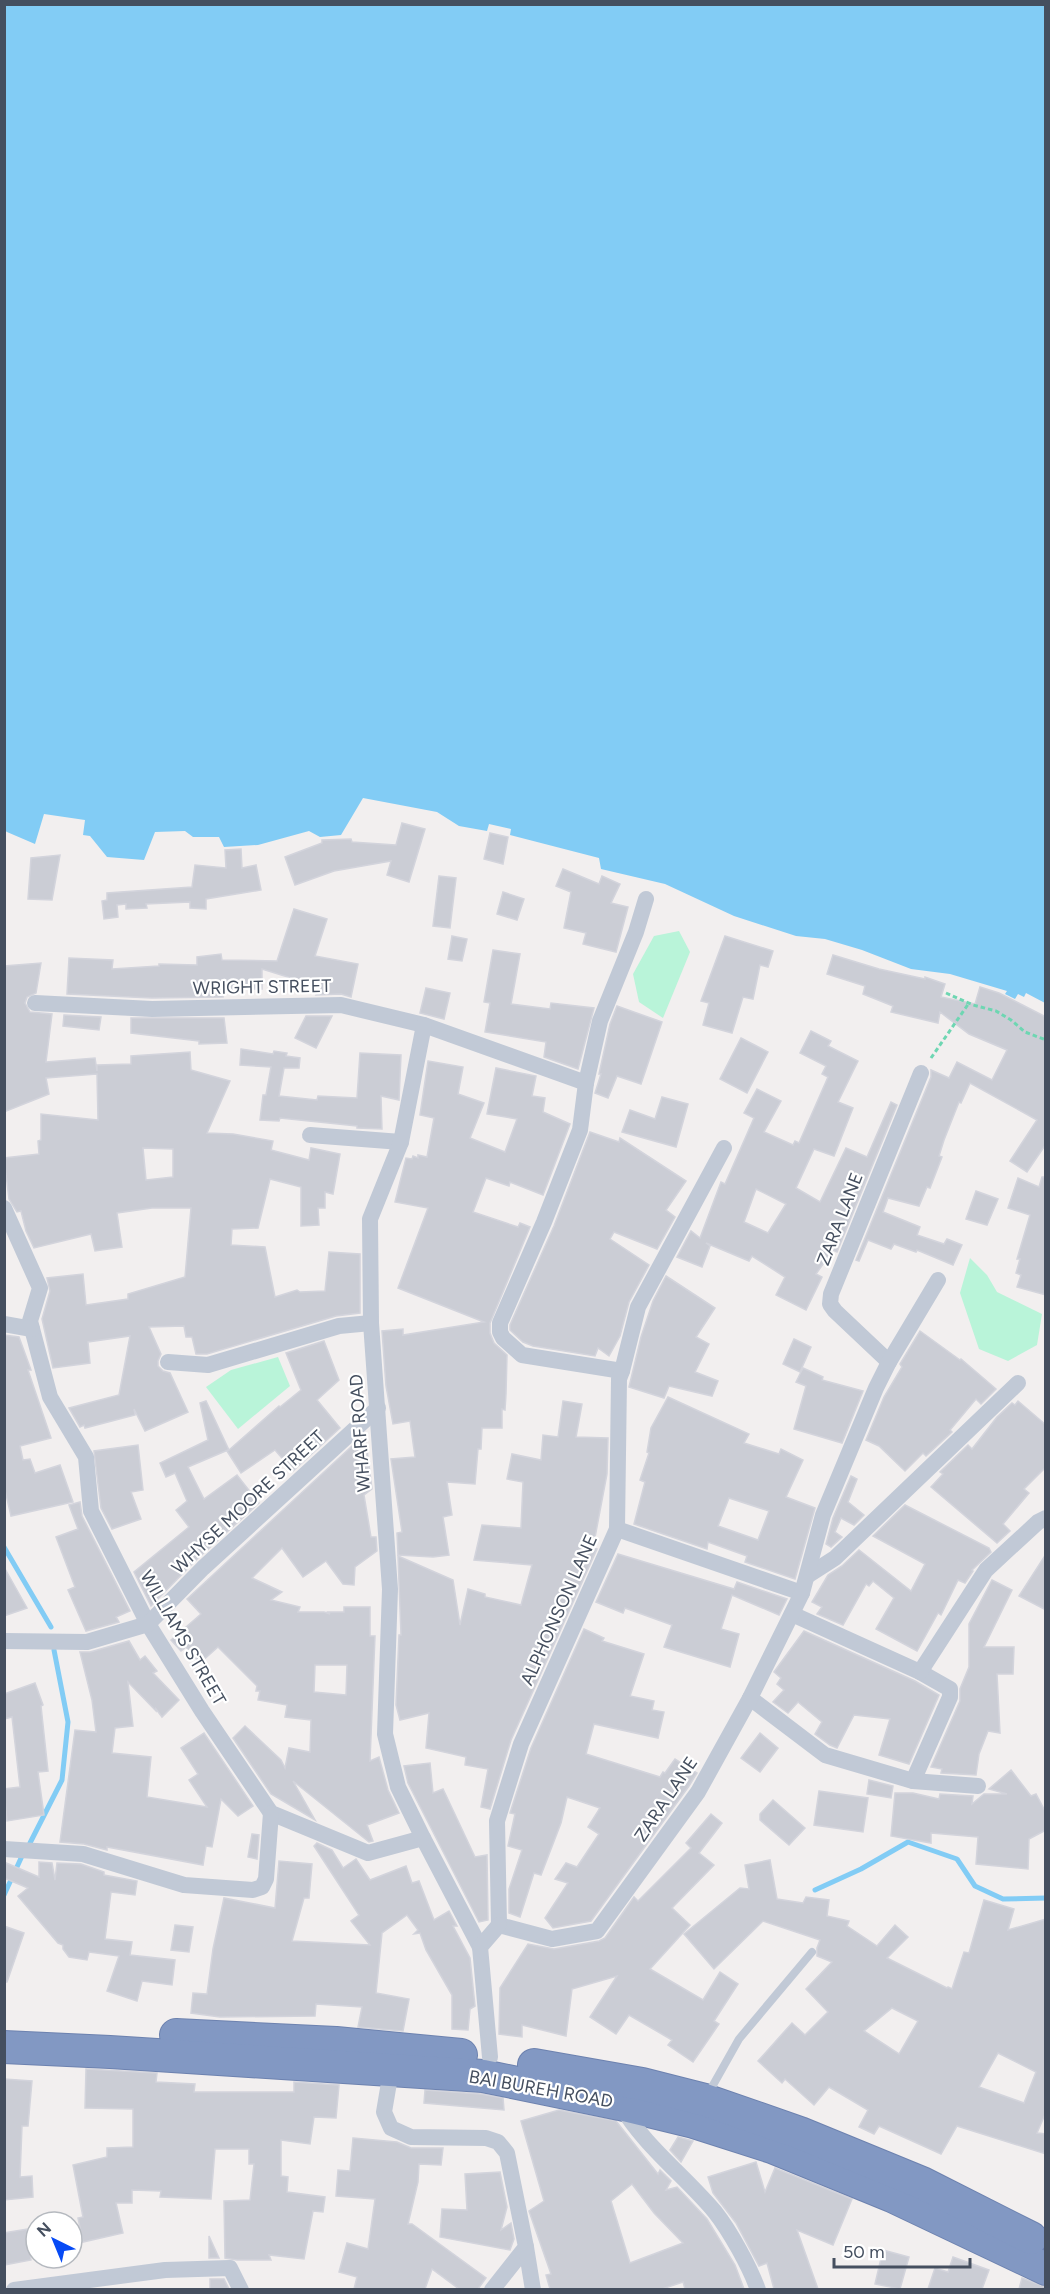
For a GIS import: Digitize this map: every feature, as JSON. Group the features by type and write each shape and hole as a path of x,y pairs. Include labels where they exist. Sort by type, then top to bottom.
{"highway":[{"name":"BAI BUREH ROAD","path":"4,2027 336,2043 490,2057 642,2084 705,2100 800,2133 922,2182 1046,2245"},
{"name":"BAI BUREH ROAD","path":"4,2047 483,2076 620,2104 694,2122 772,2147 892,2196 1046,2269"}],"street":[{"path":"622,1371 522,1355 503,1338 500,1323 544,1222 580,1130 586,1083 600,1021 636,932 646,899"},
{"name":"WRIGHT STREET","path":"35,1003 152,1009 341,1005 424,1025 586,1083"},
{"name":"WHARF ROAD","path":"423,1838 398,1787 385,1734 390,1589 371,1323 370,1219 401,1142 424,1025"},
{"name":"ZARA LANE","path":"889,1362 835,1311 830,1304 831,1294 921,1073"},
{"path":"310,1135 401,1142"},
{"name":"ALPHONSON LANE","path":"499,1925 497,1821 520,1744 617,1529 619,1378 638,1307 724,1148"},
{"name":"WILLIAMS STREET","path":"5,1208 40,1288 30,1321 50,1397 86,1456 92,1511 148,1624 202,1711 271,1814"},
{"name":"ZARA LANE","path":"499,1925 552,1940 597,1931 698,1792 750,1698 802,1593 823,1515 889,1362 938,1280"},
{"path":"168,1362 208,1365 339,1326 371,1323"},
{"path":"4,1324 32,1329"},
{"path":"807,1576 835,1557 1018,1383"},
{"name":"WHYSE MOORE STREET","path":"4,1641 87,1642 148,1624 203,1568 378,1408"},
{"path":"920,1672 986,1570 1046,1518"},
{"path":"617,1529 802,1593"},
{"path":"792,1614 920,1672 950,1689 950,1697 913,1781"},
{"path":"750,1698 825,1755 913,1781 978,1786"},
{"path":"4,1849 83,1854 184,1885 254,1890 262,1887 266,1879 271,1814 368,1853 423,1838 480,1947 490,2057"},
{"path":"480,1947 499,1925"},
{"path":"391,2072 384,2112 391,2128 411,2138 486,2138 498,2142 507,2153 533,2289"},
{"path":"620,2104 633,2126 716,2213 753,2274 758,2289"},
{"path":"492,2289 526,2247"},
{"path":"14,2289 165,2270 230,2268 241,2289"}],"lane":[{"path":"705,2100 738,2039 812,1952"}],"path":[{"path":"946,993 996,1011 1025,1032 1046,1040"},
{"path":"921,1073 969,1003"}],"green space":[{"path":"679,931 690,952 663,1018 639,1002 633,974 654,936"},
{"path":"970,1258 987,1275 997,1292 1042,1314 1037,1345 1008,1361 979,1349 960,1293"},
{"path":"278,1357 290,1386 238,1429 206,1387 231,1370"}],"water":[{"path":"5,4 1045,5 1045,1003 1026,993 1024,997 1018,994 1015,999 1005,994 1007,991 950,974 911,969 862,950 825,939 796,936 734,916 665,884 601,869 599,858 510,835 511,829 489,824 487,831 459,826 437,812 363,798 341,835 320,837 309,831 258,845 224,847 219,837 193,837 185,831 155,832 144,860 107,857 90,836 83,835 85,820 44,814 35,844 4,830"}],"building":[{"path":"402,823 425,829 409,882 387,875 391,861 334,871 295,885 285,857 322,843 322,840 351,839 352,842 396,845"},
{"path":"490,833 508,837 503,864 484,859"},
{"path":"241,849 242,868 256,865 261,890 206,899 206,909 190,908 190,902 146,904 147,908 126,909 126,904 117,905 118,917 104,919 102,901 107,900 107,893 192,887 195,865 226,868 225,850"},
{"path":"60,855 52,900 28,899 31,858"},
{"path":"563,869 599,884 602,876 620,884 611,903 628,907 616,952 583,944 586,933 564,928 571,892 556,886"},
{"path":"439,876 456,878 450,928 433,926"},
{"path":"503,892 524,899 517,920 497,914"},
{"path":"294,909 327,919 315,956 358,964 351,997 341,994 316,995 320,987 262,969 262,989 223,989 223,997 152,998 67,994 69,958 113,960 112,969 159,966 159,964 197,965 197,957 221,954 222,960 277,961"},
{"path":"452,936 467,939 462,961 448,959"},
{"path":"725,936 773,951 768,967 760,965 753,999 743,997 732,1033 703,1025 709,1003 701,1001"},
{"path":"493,950 520,954 511,1004 550,1009 551,1003 594,1008 578,1069 544,1057 546,1042 485,1032 490,1003 484,1002"},
{"path":"833,955 879,969 925,979 925,977 945,984 941,997 975,1004 980,987 999,993 1046,1017 1046,1144 1027,1172 1010,1161 1037,1120 970,1083 961,1103 959,1102 944,1140 939,1156 942,1157 930,1188 927,1187 919,1206 888,1198 883,1212 920,1227 917,1235 944,1244 947,1239 962,1245 953,1265 917,1250 916,1252 894,1244 891,1249 868,1240 859,1261 856,1260 931,1077 931,1070 949,1078 957,1062 992,1080 1007,1050 969,1034 940,1012 938,1023 891,1012 893,1006 863,994 865,986 827,974"},
{"path":"41,963 36,993 27,997 25,1003 30,1012 52,1014 46,1062 95,1058 97,1071 97,1065 131,1064 131,1056 190,1052 191,1070 230,1081 207,1133 233,1134 273,1141 271,1150 309,1160 311,1148 340,1154 333,1194 325,1192 325,1208 318,1208 319,1225 301,1226 301,1187 270,1179 258,1228 232,1229 231,1245 265,1247 275,1297 297,1290 300,1292 325,1291 329,1252 360,1254 360,1313 336,1316 207,1354 196,1354 192,1337 186,1337 184,1326 149,1327 161,1354 158,1366 170,1373 188,1412 145,1431 134,1409 135,1415 85,1428 84,1425 80,1427 69,1408 119,1395 130,1336 88,1342 90,1363 53,1368 42,1319 50,1291 47,1278 83,1274 86,1305 128,1299 128,1294 185,1277 191,1208 152,1208 117,1213 122,1247 95,1251 91,1234 34,1248 26,1231 21,1211 17,1212 9,1199 4,1158 39,1154 41,1114 98,1120 97,1074 46,1078 49,1094 4,1112 4,966","holes":["143,1148 173,1149 173,1177 146,1180"]},
{"path":"426,988 450,993 444,1019 420,1013"},
{"path":"617,1006 662,1022 641,1084 617,1076 608,1098 595,1093 601,1074 599,1074 610,1024"},
{"path":"64,1015 101,1017 99,1030 63,1026"},
{"path":"306,1016 332,1016 316,1048 295,1038"},
{"path":"131,1018 224,1018 227,1043 199,1044 199,1041 131,1033"},
{"path":"811,1031 831,1041 828,1046 858,1061 838,1102 853,1108 834,1156 814,1149 796,1188 820,1202 846,1148 867,1157 891,1102 897,1105 837,1252 833,1250 816,1274 822,1277 806,1310 776,1295 785,1277 752,1256 749,1261 706,1243 710,1246 702,1267 677,1257 691,1231 700,1238 721,1182 725,1184 754,1118 744,1113 757,1089 781,1101 764,1132 793,1145 795,1141 799,1143 828,1077 822,1074 826,1066 800,1053","holes":["756,1189 786,1204 768,1233 744,1222"]},
{"path":"741,1038 768,1052 747,1093 720,1079"},
{"path":"241,1049 273,1054 274,1051 300,1058 299,1068 284,1068 279,1096 317,1100 318,1096 357,1098 360,1053 401,1055 399,1100 381,1096 382,1129 280,1118 279,1121 260,1120 263,1095 266,1095 271,1067 240,1065"},
{"path":"428,1061 463,1067 458,1094 484,1103 470,1138 505,1152 517,1119 487,1114 496,1068 536,1076 532,1096 545,1098 543,1112 570,1124 543,1195 510,1182 509,1186 486,1178 473,1212 518,1227 520,1223 530,1227 490,1323 490,1333 494,1343 507,1355 502,1428 482,1428 475,1484 447,1482 452,1515 443,1517 449,1555 433,1557 398,1555 397,1533 402,1532 391,1459 415,1457 410,1421 393,1424 386,1386 382,1331 403,1329 403,1335 484,1322 398,1288 428,1208 395,1202 406,1158 412,1159 413,1156 418,1158 418,1155 427,1157 434,1118 420,1115"},
{"path":"662,1097 688,1104 676,1147 622,1132 630,1110 655,1119"},
{"path":"590,1132 619,1142 620,1138 686,1181 666,1210 675,1217 657,1249 614,1232 610,1239 649,1265 629,1302 620,1336 609,1356 598,1348 595,1356 533,1346 523,1342 510,1330 510,1325 554,1226"},
{"path":"1042,1177 1046,1177 1046,1295 1017,1287 1021,1275 1016,1273 1020,1259 1017,1259 1030,1215 1008,1208 1018,1178 1039,1187"},
{"path":"976,1191 998,1199 987,1225 966,1219"},
{"path":"666,1276 715,1308 696,1337 709,1344 695,1372 718,1381 712,1396 669,1386 664,1398 629,1387 641,1337 653,1301"},
{"path":"920,1331 961,1359 996,1389 981,1404 976,1399 950,1430 952,1432 926,1456 923,1453 905,1471 879,1446 866,1440 884,1397 902,1367 900,1364"},
{"path":"4,1335 19,1337 51,1438 20,1446 23,1460 30,1459 35,1473 60,1465 73,1502 11,1516 4,1486"},
{"path":"794,1339 811,1347 800,1372 783,1364"},
{"path":"324,1341 339,1380 317,1400 340,1428 293,1471 275,1450 241,1473 228,1450 188,1467 204,1499 237,1475 259,1503 196,1560 151,1606 134,1572 189,1527 176,1510 187,1501 175,1473 166,1477 160,1463 208,1440 200,1403 206,1401 229,1450 301,1390 286,1353"},
{"path":"803,1368 823,1377 822,1380 863,1391 842,1443 794,1429 806,1386 796,1382"},
{"path":"668,1397 749,1434 744,1443 779,1454 781,1449 803,1460 786,1497 815,1508 795,1579 745,1562 747,1556 708,1542 707,1549 634,1524 645,1482 640,1480 649,1453 647,1452 651,1428","holes":["729,1498 769,1511 758,1540 718,1526"]},
{"path":"563,1401 582,1404 576,1437 608,1438 607,1474 593,1548 597,1549 511,1740 490,1809 481,1807 488,1769 465,1765 466,1757 426,1748 429,1713 400,1720 396,1705 399,1635 401,1635 398,1556 453,1580 460,1625 468,1589 485,1594 485,1597 521,1605 532,1565 474,1560 482,1525 521,1528 523,1482 507,1479 512,1454 541,1460 543,1435 558,1437"},
{"path":"1018,1401 1046,1425 1046,1467 1024,1489 1029,1493 1003,1524 1010,1531 997,1543 931,1487 943,1474 940,1472 968,1445 972,1449 997,1417 1012,1403 1015,1405"},
{"path":"365,1434 372,1489 364,1495 371,1537 376,1537 377,1551 355,1567 354,1585 343,1584 326,1561 303,1577 282,1548 252,1578 282,1592 271,1600 300,1607 298,1612 330,1614 328,1612 344,1612 344,1607 370,1607 370,1636 375,1636 370,1761 379,1757 388,1790 399,1813 367,1825 373,1841 369,1842 293,1781 315,1820 271,1794 233,1738 245,1726 281,1760 285,1768 289,1748 310,1752 311,1720 285,1717 287,1705 258,1700 260,1691 256,1691 257,1686 218,1647 200,1663 186,1647 181,1651 171,1640 201,1614 187,1599","holes":["315,1665 347,1665 346,1695 314,1692"]},
{"path":"138,1445 143,1490 131,1492 141,1519 112,1529 101,1508 94,1451"},
{"path":"851,1476 857,1479 848,1502 864,1515 854,1525 841,1518 835,1532 842,1537 831,1547 826,1544 833,1518"},
{"path":"80,1502 82,1516 130,1611 116,1617 119,1622 86,1631 68,1590 75,1587 56,1537 78,1529 69,1505"},
{"path":"905,1505 989,1548 991,1552 972,1570 965,1583 958,1580 941,1615 938,1613 917,1651 876,1629 894,1598 873,1581 869,1586 866,1584 843,1625 817,1614 822,1607 812,1602 828,1575 859,1550 911,1591 925,1564 873,1536"},
{"path":"618,1554 734,1589 737,1582 787,1599 779,1615 732,1595 721,1629 739,1634 730,1667 664,1647 672,1625 625,1608 623,1613 596,1602"},
{"path":"1046,1554 1046,1610 1019,1596"},
{"path":"4,1567 27,1608 4,1616"},
{"path":"992,1580 1012,1590 984,1647 1014,1647 1013,1674 997,1674 1000,1733 988,1731 979,1754 976,1775 941,1773 942,1769 931,1767 960,1701 960,1689 969,1667 969,1624"},
{"path":"584,1629 604,1638 602,1641 644,1654 630,1696 654,1701 652,1710 664,1712 658,1738 594,1724 586,1754 660,1777 675,1759 697,1773 591,1921 553,1928 545,1918 568,1883 555,1879 566,1863 577,1867 599,1834 588,1827 600,1808 567,1797 561,1823 541,1875 534,1873 520,1917 509,1913 509,1889 522,1850 508,1846 515,1814 510,1813 531,1748"},
{"path":"804,1631 915,1681 939,1695 909,1764 879,1755 890,1719 854,1715 837,1748 815,1734 822,1722 798,1702 788,1713 773,1702 784,1690 777,1684 781,1678 774,1672"},
{"path":"129,1641 140,1660 145,1656 157,1671 153,1673 179,1700 162,1717 128,1682 133,1726 115,1728 112,1753 151,1757 147,1797 207,1807 189,1780 198,1774 181,1748 204,1733 253,1806 238,1816 221,1799 212,1847 206,1846 203,1865 107,1847 107,1850 84,1844 60,1842 75,1730 96,1732 92,1700 80,1652 90,1652"},
{"path":"35,1683 43,1705 41,1706 48,1771 38,1772 44,1815 7,1821 4,1789 20,1787 12,1717 4,1719 4,1694"},
{"path":"760,1733 778,1748 760,1772 741,1758"},
{"path":"430,1763 433,1793 443,1789 475,1857 487,1855 488,1920 479,1922 408,1783 404,1766"},
{"path":"1011,1770 1031,1796 1036,1794 1046,1813 1046,1830 1029,1839 1028,1869 976,1864 978,1837 931,1833 931,1843 891,1836 895,1793 913,1793 939,1799 940,1794 973,1796 972,1804 984,1794 1007,1794 989,1789"},
{"path":"869,1780 893,1786 891,1798 867,1794"},
{"path":"819,1791 868,1798 863,1832 814,1825"},
{"path":"773,1800 805,1828 789,1845 760,1820 760,1814"},
{"path":"711,1814 722,1823 699,1853 714,1865 672,1908 690,1925 650,1969 703,2000 720,1972 738,1984 714,2021 719,2024 693,2062 668,2045 672,2040 629,2015 616,2034 590,2017 617,1976 572,1989 566,2036 522,2025 522,2037 499,2034 500,1988 528,1944 554,1949 605,1938 634,1897 638,1901 691,1848 686,1843"},
{"path":"252,1834 259,1835 257,1859 248,1857"},
{"path":"317,1843 332,1850 343,1868 356,1859 370,1880 406,1866 412,1883 419,1881 434,1920 449,1911 457,1926 453,1926 470,1958 475,2006 470,2009 468,2030 452,2029 452,1995 426,1950 420,1933 414,1934 418,1930 407,1915 382,1933 376,1993 409,1999 403,2031 358,2027 362,2007 316,2004 315,2016 220,2017 191,2013 193,1993 207,1994 213,1949 224,1898 275,1908 279,1861 312,1864 309,1898 304,1898 292,1941 370,1945 351,1921 359,1915 314,1846"},
{"path":"770,1860 777,1899 803,1903 806,1897 829,1900 827,1916 849,1921 847,1926 877,1946 895,1925 908,1937 887,1958 952,1989 964,1952 969,1953 984,1900 1014,1909 1008,1930 1046,1919 1046,2112 1037,2133 1046,2134 1046,2154 957,2126 941,2154 879,2126 874,2134 859,2127 868,2110 829,2087 814,2105 785,2079 782,2083 758,2061 792,2023 805,2035 828,2012 806,1989 832,1962 817,1956 820,1940 763,1921 714,1969 684,1934 740,1888 749,1889 745,1865","holes":["892,2008 918,2021 899,2054 864,2031","998,2053 1036,2072 1024,2103 979,2087"]},
{"path":"4,1862 39,1877 39,1862 52,1863 55,1880 57,1863 81,1864 104,1872 104,1875 137,1881 135,1895 111,1892 105,1939 132,1942 130,1955 175,1960 172,1985 142,1981 137,2001 107,1991 119,1956 89,1952 87,1960 69,1957 63,1945 58,1943 18,1896 28,1888 4,1878"},
{"path":"175,1925 193,1927 189,1952 171,1950"},
{"path":"4,1926 24,1933 7,1982 4,1982"},
{"path":"86,2069 157,2073 156,2082 195,2084 194,2092 294,2092 294,2082 339,2085 336,2118 314,2117 310,2144 281,2140 281,2176 288,2177 287,2192 325,2197 323,2212 313,2211 304,2259 269,2255 271,2260 225,2258 224,2201 250,2200 254,2164 249,2164 249,2149 215,2149 211,2199 160,2197 161,2191 132,2190 132,2203 116,2203 123,2233 84,2242 84,2210 82,2210 73,2165 107,2157 107,2148 133,2147 133,2109 85,2108"},
{"path":"4,2079 32,2081 28,2126 22,2126 20,2177 32,2176 33,2197 4,2200"},
{"path":"425,2090 503,2098 504,2110 424,2103"},
{"path":"559,2110 616,2121 658,2174 660,2170 671,2181 666,2190 677,2187 707,2219 735,2265 744,2289 685,2289 683,2282 662,2289 550,2289 546,2275 551,2274 529,2211 544,2201 521,2121","holes":["632,2184 654,2213 683,2243 630,2263 611,2201"]},
{"path":"678,2137 693,2141 681,2162 670,2150"},
{"path":"353,2138 397,2142 411,2148 443,2148 441,2165 419,2164 418,2182 408,2224 412,2224 486,2278 478,2289 459,2289 432,2269 425,2289 354,2289 357,2277 339,2272 347,2243 368,2249 375,2199 336,2196 338,2170 350,2171"},
{"path":"756,2162 765,2192 775,2168 852,2199 833,2245 797,2230 818,2289 774,2289 767,2263 759,2266 736,2223 713,2193 708,2177"},
{"path":"500,2172 507,2207 501,2230 511,2223 514,2239 510,2250 440,2237 442,2209 467,2210 465,2174"},
{"path":"24,2230 24,2261 4,2265 4,2233"},
{"path":"209,2236 219,2258 209,2258"},
{"path":"883,2250 909,2257 900,2289 875,2284"},
{"path":"953,2257 989,2270 982,2289 928,2289 935,2268 948,2272"},
{"path":"1022,2278 1046,2287 1046,2289 1019,2289"},
{"path":"210,2279 224,2279 229,2289 210,2289"}],"waterway":[{"path":"4,1547 51,1627"},
{"path":"30,1843 62,1780 68,1722 54,1650"},
{"path":"815,1890 861,1869 908,1842 957,1859 975,1886 1003,1899 1046,1898"},
{"path":"4,1895 22,1856"}]}
